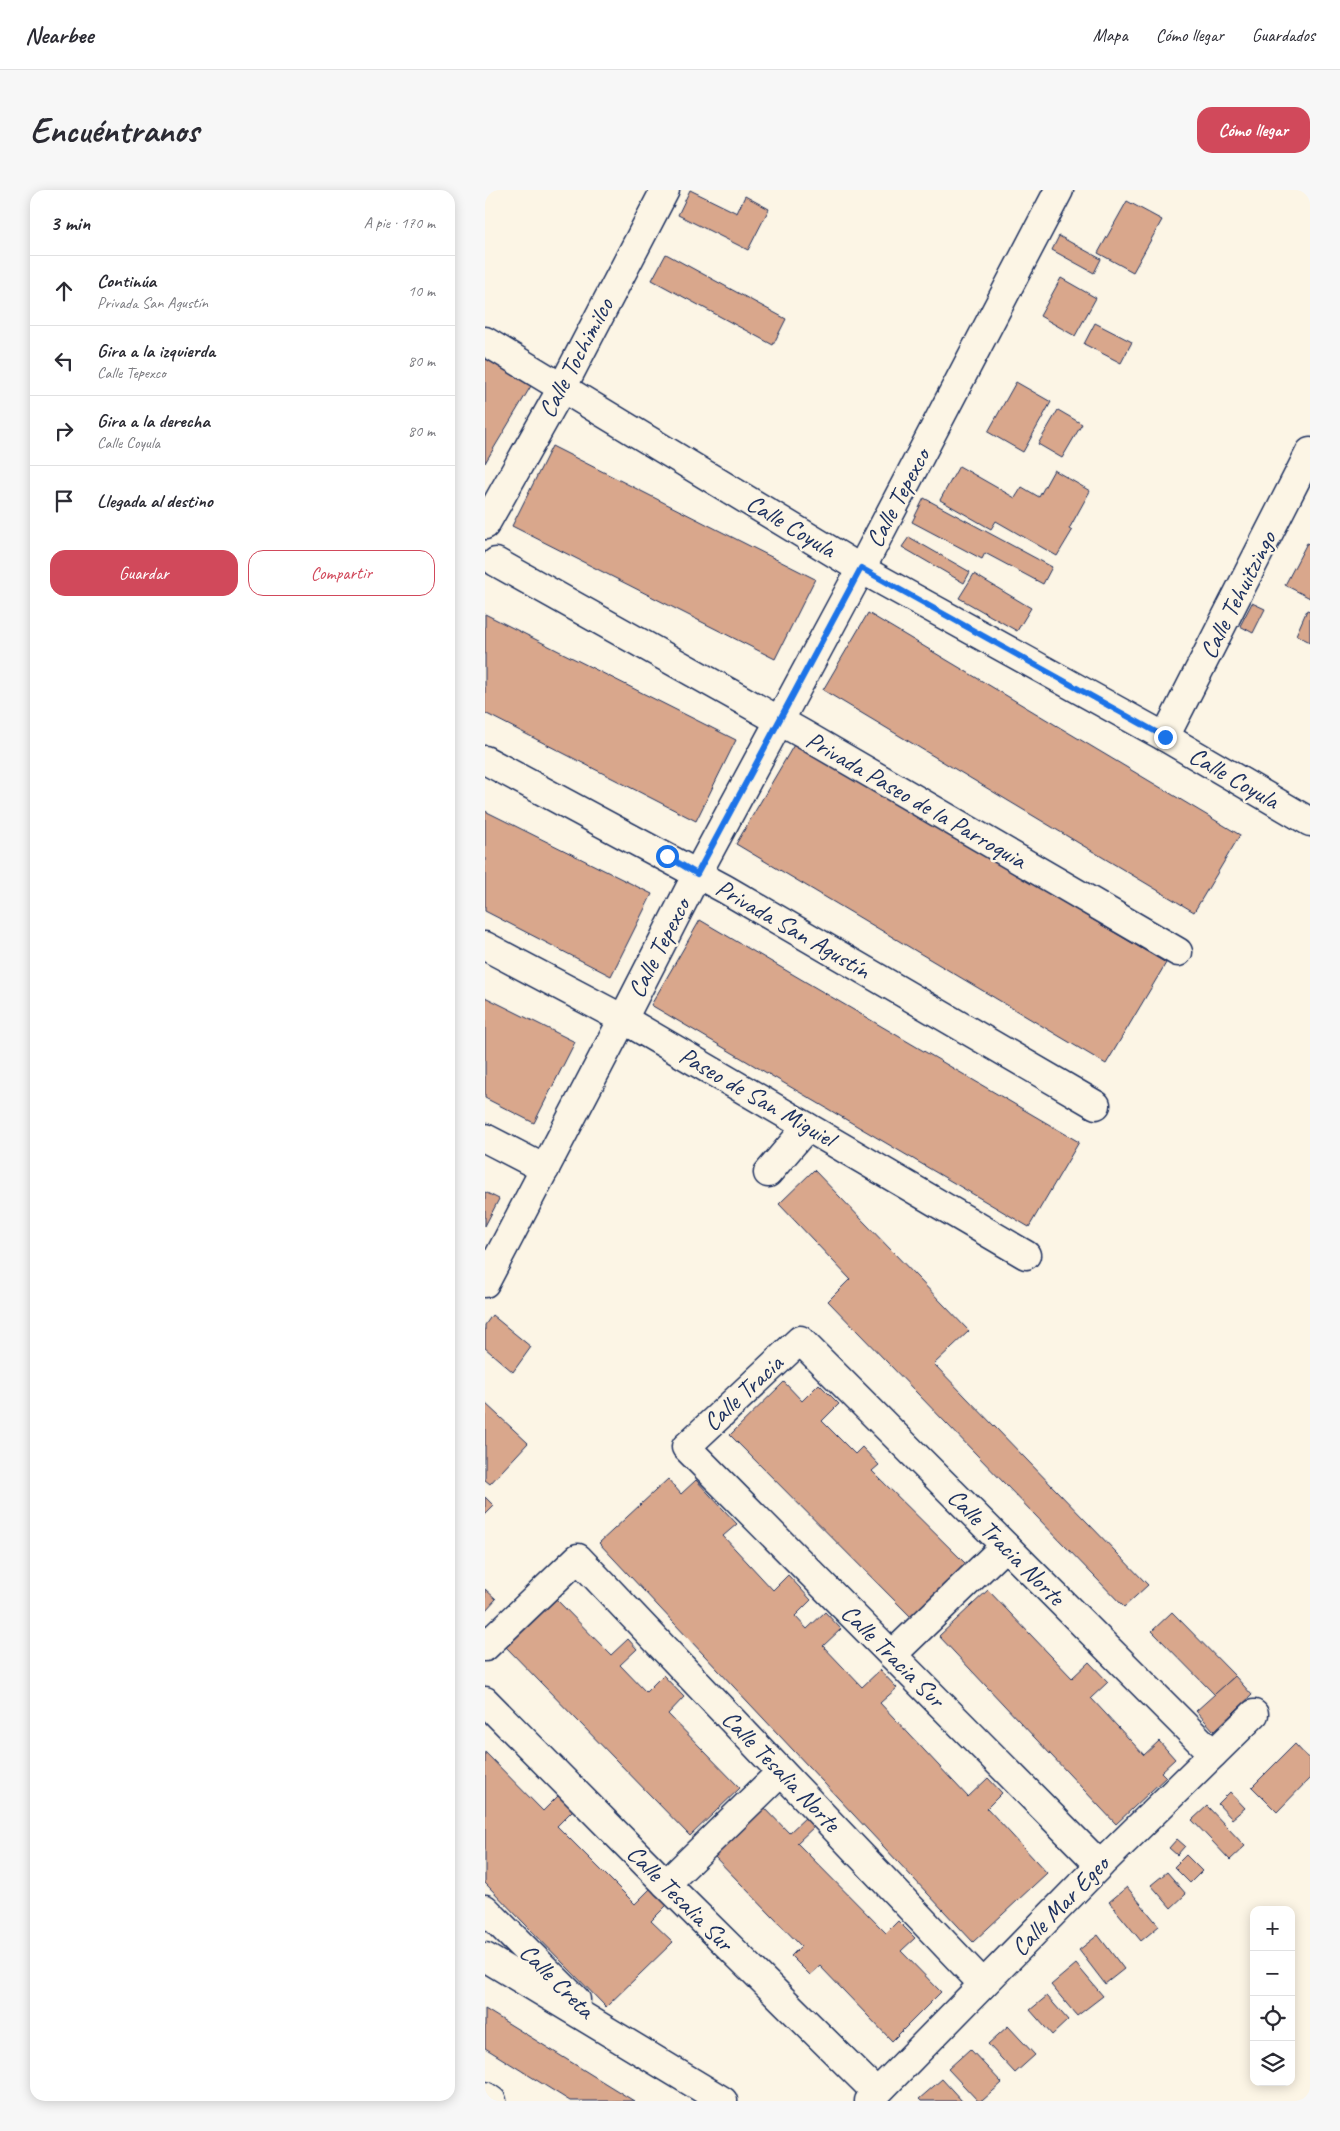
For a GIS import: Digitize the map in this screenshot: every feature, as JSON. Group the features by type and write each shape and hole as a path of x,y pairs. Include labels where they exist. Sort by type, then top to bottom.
{"street":[{"name":"Calle Tochimilco","path":"485,525 562,388 665,190"},
{"name":"Calle Tepexco","path":"485,1283 697,874 861,568 1059,190"},
{"name":"Calle Coyula","path":"485,341 861,568 1165,737 1310,822"},
{"name":"Calle Tehuitzingo","path":"1165,737 1310,452"},
{"name":"Privada Paseo de la Parroquia","path":"496,562 779,722 1178,952"},
{"name":"Privada San Agustín","path":"485,760 697,874 1096,1105"},
{"name":"Paseo de San Miguiel","path":"485,946 623,1019 1027,1255"},
{"path":"768,1173 807,1127"},
{"path":"485,1138 545,1169"},
{"name":"Calle Tracia","path":"686,1447 800,1340"},
{"name":"Calle Tracia Norte","path":"800,1340 1213,1754"},
{"name":"Calle Tracia Sur","path":"686,1447 1100,1865"},
{"path":"892,1655 1005,1546"},
{"name":"Calle Tesalia Norte","path":"485,1647 578,1558 983,1984"},
{"name":"Calle Tesalia Sur","path":"485,1702 666,1884 873,2097"},
{"name":"Calle Mar Egeo","path":"873,2097 1100,1865 1254,1714"},
{"path":"666,1884 781,1772"},
{"name":"Calle Creta","path":"485,1909 608,2032"},
{"name":"Calle Creta","path":"485,1957 723,2101"},
{"path":"485,2096 493,2101"}],"building":[{"path":"690,190 737,213 745,196 769,209 748,250 678,215"},
{"path":"1127,201 1162,220 1133,272 1098,253"},
{"path":"1059,236 1101,259 1094,273 1052,250"},
{"path":"666,254 786,319 773,345 652,280"},
{"path":"1061,278 1096,298 1075,336 1040,316"},
{"path":"1095,323 1132,342 1121,363 1084,344"},
{"path":"485,358 531,386 485,463"},
{"path":"1016,382 1051,402 1023,452 988,432"},
{"path":"1058,410 1082,424 1062,458 1038,444"},
{"path":"552,446 815,579 775,659 512,526"},
{"path":"959,466 1015,498 1022,487 1039,497 1054,470 1090,491 1069,529 1072,531 1057,556 996,521 991,529 940,500"},
{"path":"924,498 1052,567 1043,584 985,553 982,559 912,522"},
{"path":"909,537 970,572 964,583 902,547"},
{"path":"1307,543 1310,544 1310,598 1285,585"},
{"path":"974,574 1031,608 1017,631 959,598"},
{"path":"1252,603 1265,609 1253,633 1240,626"},
{"path":"1307,610 1310,611 1310,642 1296,635"},
{"path":"868,613 1240,835 1194,912 823,690"},
{"path":"485,614 736,740 696,821 485,713"},
{"path":"795,743 1166,963 1106,1064 736,844"},
{"path":"485,811 652,894 611,976 485,911"},
{"path":"700,920 1079,1142 1029,1227 651,1005"},
{"path":"485,997 575,1042 534,1123 485,1098"},
{"path":"814,1170 969,1331 934,1364 1148,1585 1124,1607 828,1301 850,1279 779,1204"},
{"path":"485,1192 499,1199 485,1226"},
{"path":"492,1315 531,1347 513,1372 485,1348 485,1325"},
{"path":"784,1382 802,1401 819,1384 839,1404 822,1421 855,1454 862,1447 879,1465 872,1471 967,1565 913,1619 730,1435"},
{"path":"485,1403 528,1443 490,1484 485,1480"},
{"path":"668,1479 681,1494 696,1480 737,1524 723,1536 773,1590 788,1575 811,1600 795,1616 807,1629 825,1612 841,1629 823,1646 862,1687 880,1670 897,1688 880,1703 968,1797 988,1778 1002,1793 987,1808 1047,1873 973,1942 599,1543"},
{"path":"485,1497 494,1506 485,1515"},
{"path":"485,1589 496,1599 485,1611"},
{"path":"988,1590 1072,1678 1089,1662 1108,1682 1091,1698 1144,1755 1159,1741 1175,1759 1161,1772 1166,1777 1116,1824 939,1636"},
{"path":"555,1598 611,1655 628,1639 637,1649 620,1665 646,1692 663,1675 684,1697 668,1714 740,1788 690,1836 505,1646"},
{"path":"1172,1612 1235,1676 1215,1695 1152,1631"},
{"path":"1235,1676 1252,1695 1214,1731 1196,1711"},
{"path":"1295,1744 1310,1760 1310,1778 1277,1812 1252,1787"},
{"path":"485,1752 543,1811 560,1794 575,1808 557,1826 635,1904 652,1887 668,1904 651,1921 673,1942 606,2007 485,1883"},
{"path":"1230,1792 1245,1808 1232,1819 1218,1804"},
{"path":"763,1806 789,1833 807,1816 816,1825 797,1843 886,1933 898,1921 915,1938 901,1951 941,1992 892,2041 820,1966 810,1975 791,1956 801,1946 712,1854"},
{"path":"1207,1806 1245,1846 1230,1860 1192,1820"},
{"path":"1177,1839 1185,1846 1177,1855 1169,1848"},
{"path":"1186,1855 1202,1871 1190,1883 1174,1867"},
{"path":"1167,1872 1186,1894 1171,1908 1151,1885"},
{"path":"1127,1887 1159,1926 1141,1941 1109,1902"},
{"path":"1098,1935 1124,1969 1105,1984 1079,1950"},
{"path":"1076,1964 1103,1996 1077,2016 1051,1985"},
{"path":"1047,1996 1068,2020 1052,2035 1030,2010"},
{"path":"485,2009 634,2101 570,2101 485,2048"},
{"path":"1008,2026 1035,2055 1015,2073 988,2044"},
{"path":"970,2049 1002,2083 982,2101 978,2101 948,2069"},
{"path":"942,2079 962,2101 921,2101 919,2099"}],"route":[{"path":"667,856 697,874 861,568 1165,737"}]}
